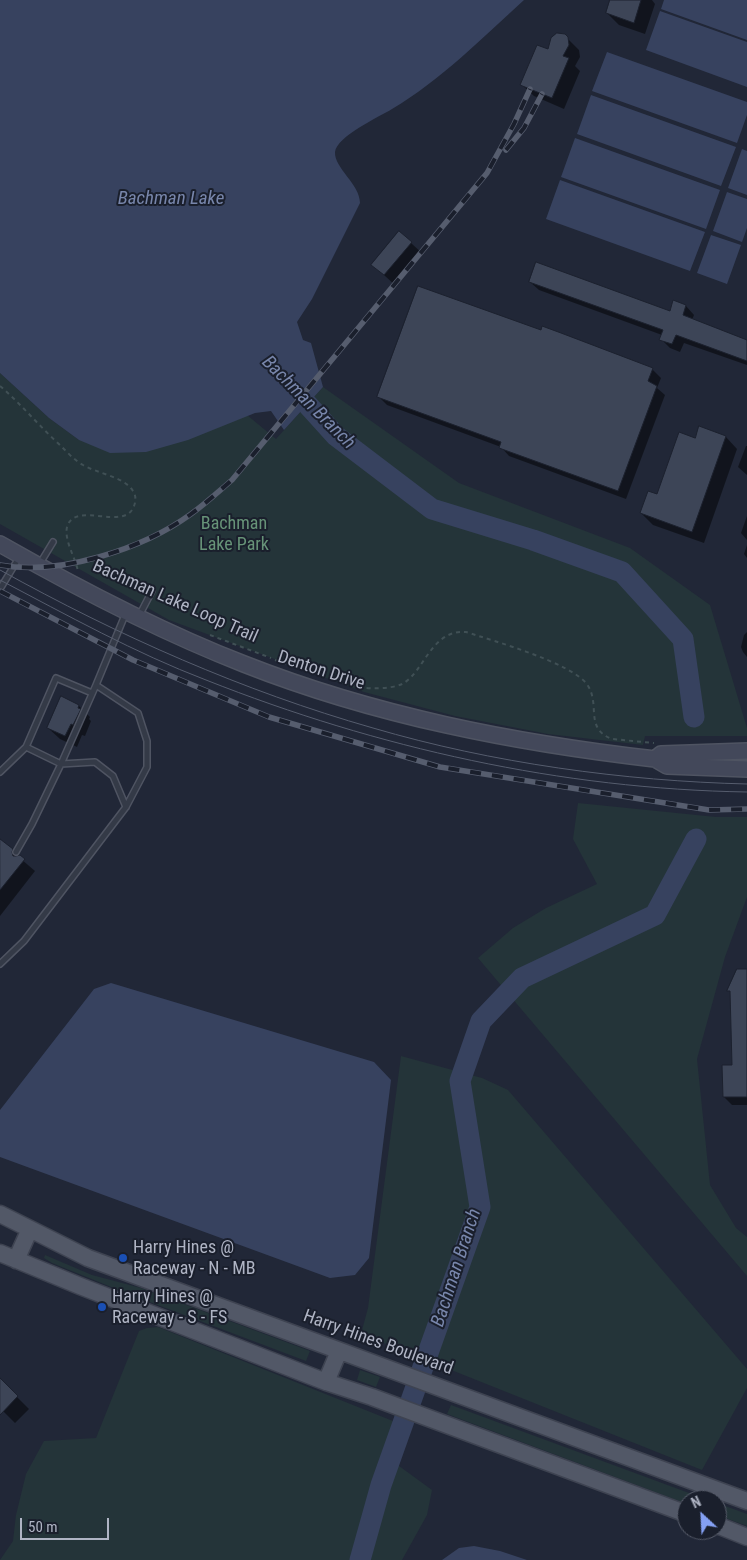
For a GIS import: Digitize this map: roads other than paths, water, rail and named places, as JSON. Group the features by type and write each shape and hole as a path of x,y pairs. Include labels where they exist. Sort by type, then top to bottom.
{"main road":[{"name":"Denton Drive","path":"0,544 132,616 245,665 348,700 469,731 539,744 655,759 667,766 745,769"},
{"name":"Denton Drive","path":"655,759 661,754 744,751"},
{"name":"Harry Hines Boulevard","path":"0,1214 88,1258 747,1501"},
{"path":"16,1260 30,1229"},
{"path":"0,1253 326,1382 372,1397 677,1510"},
{"path":"326,1382 339,1351"},
{"path":"727,1530 747,1537"}],"lane":[{"path":"39,565 53,542"},
{"path":"0,589 20,556"},
{"path":"16,852 61,764 96,685 132,616 152,591"},
{"path":"0,772 26,747 56,678 92,693"},
{"path":"0,964 24,941 126,807 147,767 147,741 138,713 96,685"},
{"path":"26,747 61,764 95,762 113,776 126,807"}],"water":[{"name":"Bachman Lake","path":"0,0 524,0 444,72 410,98 350,133 337,146 335,152 338,164 356,189 360,203 312,299 297,322 303,340 311,343 323,387 284,430 271,411 255,413 188,440 146,452 110,453 79,440 49,418 0,373"},
{"path":"664,0 747,0 747,40 661,9"},
{"path":"660,11 747,42 747,87 646,50"},
{"path":"607,52 747,102 747,115 737,143 592,91"},
{"path":"591,95 736,147 721,186 577,134"},
{"path":"575,138 720,190 706,229 561,177"},
{"path":"742,149 747,151 747,195 728,188"},
{"path":"560,180 705,232 690,271 546,219"},
{"path":"727,192 747,199 747,228 742,242 713,231"},
{"path":"711,235 741,245 727,284 697,273"},
{"path":"111,983 374,1062 391,1080 369,1258 355,1275 330,1278 0,1157 0,1110 94,989"},
{"path":"474,1546 500,1551 527,1560 442,1560 459,1548"}],"waterway":[{"name":"Bachman Branch","path":"288,383 336,436 432,509 533,540 622,572 683,639 694,717"},
{"name":"Bachman Branch","path":"360,1560 381,1485 480,1207 460,1081 481,1021 522,978 655,915 696,839"}],"tram line":[{"path":"0,570 90,617 182,660 277,697 373,728 464,751 558,768 653,779 747,784"},
{"path":"0,580 153,658 206,680 337,726 404,745 539,773 608,783 677,789 747,792"}],"railway":[{"path":"0,565 48,567 100,557 125,548 171,527 196,510 232,480 487,173 514,124 530,89"},
{"path":"506,150 524,128 542,94"},
{"path":"0,591 133,660 269,717 440,767 709,810 747,809"}],"place":[{"name":"Harry Hines @ Raceway - N - MB","path":"123,1258"},
{"name":"Harry Hines @ Raceway - S - FS","path":"102,1307"}],"park label":[{"name":"Bachman Lake Park","path":"234,534"}]}
